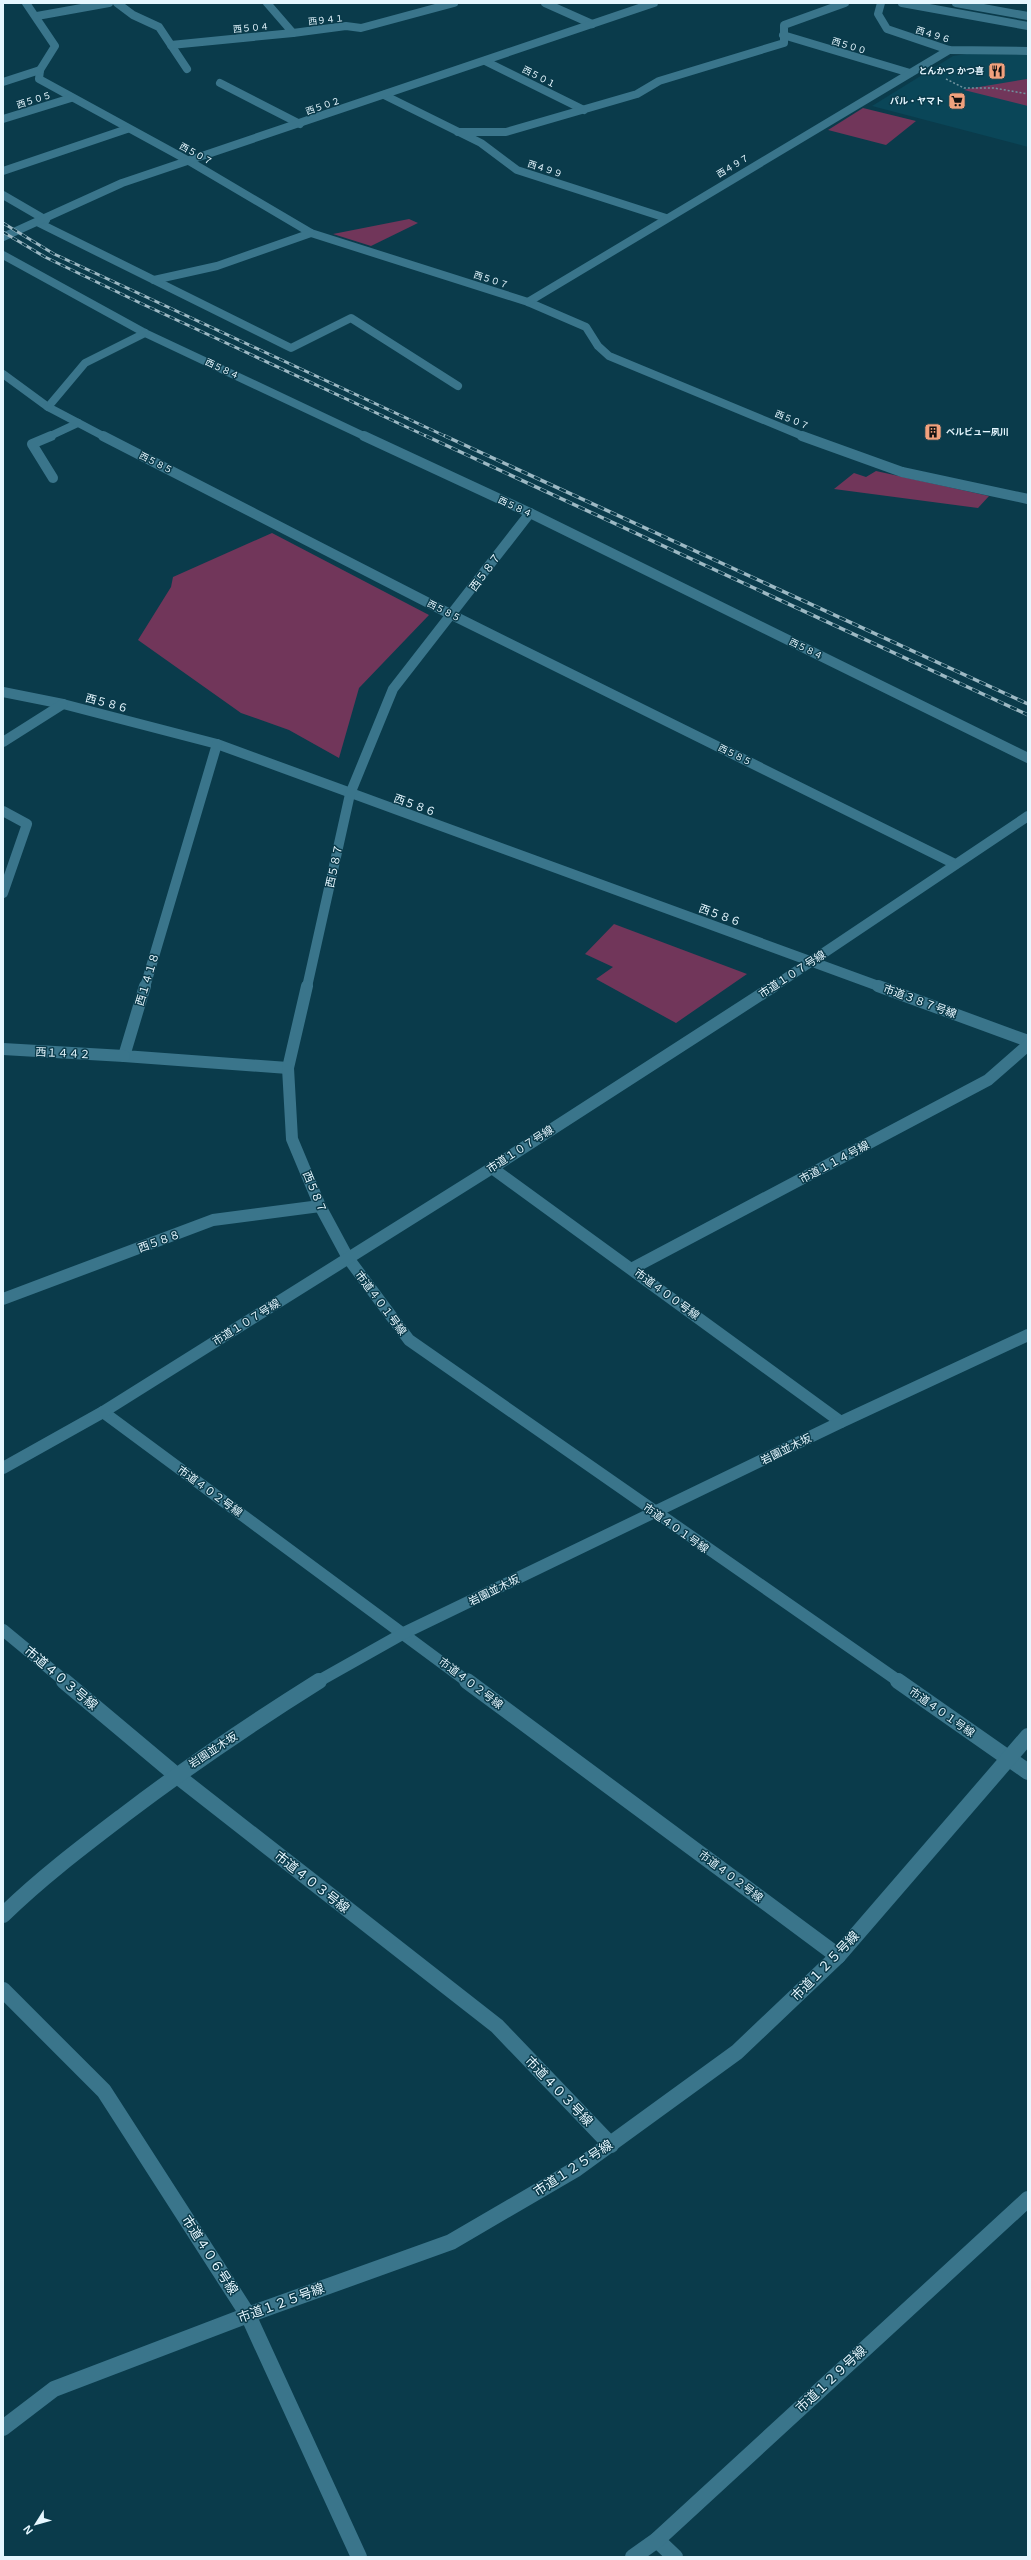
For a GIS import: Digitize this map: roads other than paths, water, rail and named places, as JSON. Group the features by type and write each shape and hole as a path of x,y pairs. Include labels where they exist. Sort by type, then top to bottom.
{"street":[{"path":"3,82 40,70 55,46 37,16 26,3"},
{"path":"37,16 109,3"},
{"path":"117,3 134,15 159,27 187,69"},
{"name":"西５０４","path":"267,3 293,33"},
{"name":"西９４１","path":"293,33 346,26 361,28 454,3"},
{"path":"545,3 592,24"},
{"name":"西５０２","path":"3,238 122,183 300,124 651,3"},
{"path":"458,132 506,132 637,94 659,81 784,42 784,25 845,3"},
{"name":"西４９６","path":"881,3 878,14 887,29 949,50 1028,51"},
{"path":"902,3 1028,26"},
{"path":"956,3 1028,16"},
{"name":"西５０４","path":"171,45 293,33"},
{"name":"西５００","path":"783,36 910,74"},
{"name":"西４９７","path":"528,302 949,50"},
{"name":"西５０１","path":"485,61 584,110"},
{"name":"西５０７","path":"40,70 39,79 127,129 189,161 311,233 528,302 586,327 598,346 609,356 830,447 902,472 1028,499"},
{"path":"220,83 300,124"},
{"name":"西４９９","path":"384,95 481,144 517,170 666,218"},
{"name":"西５０５","path":"3,119 71,98"},
{"path":"3,171 127,129"},
{"path":"3,195 42,221 154,280 291,348 351,318 458,386"},
{"path":"154,280 217,266 311,233"},
{"name":"西５８４","path":"3,255 145,333 530,513 1028,758"},
{"path":"48,407 85,363 145,333"},
{"name":"西５８５","path":"3,374 48,407 452,615 955,864"},
{"path":"53,478 32,444 78,422"},
{"name":"西５８７","path":"348,1258 320,1206 292,1139 288,1068 320,933 350,794 393,689 530,513"},
{"name":"西５８６","path":"3,692 63,704 216,744 350,794 813,961"},
{"path":"3,742 63,704"},
{"name":"西１４１８","path":"124,1056 216,744"},
{"path":"3,811 27,824 3,893"},
{"name":"市道１０７号線","path":"3,1468 103,1412 492,1168 813,961 1028,816"},
{"name":"市道３８７号線","path":"813,961 1028,1041"},
{"name":"市道１１４号線","path":"633,1268 988,1080 1028,1045"},
{"name":"西１４４２","path":"3,1049 124,1056"},
{"path":"124,1056 288,1068"},
{"name":"市道４００号線","path":"492,1168 633,1268 842,1422"},
{"name":"西５８８","path":"3,1299 213,1220 320,1206"},
{"name":"市道４０１号線","path":"348,1258 409,1340 654,1513 1028,1772"},
{"name":"岩園並木坂","path":"3,1915 90,1842 176,1775 337,1669 404,1633 842,1422 1028,1335"},
{"name":"市道４０２号線","path":"103,1412 404,1633 838,1956"},
{"name":"市道４０３号線","path":"3,1630 176,1775 497,2026 611,2145"},
{"name":"市道１２５号線","path":"3,2428 54,2389 248,2315 451,2242 576,2169 737,2052 838,1956 1028,1736"},
{"name":"市道４０６号線","path":"3,1990 104,2091 248,2315 359,2557"},
{"name":"市道１２９号線","path":"633,2557 657,2540 1028,2199"},
{"path":"657,2540 675,2557"}],"railway":[{"path":"3,223 54,254 447,437"},
{"path":"3,232 45,257 138,302 428,437"},
{"path":"426,436 1028,715"},
{"path":"445,436 1028,704"}],"place":[{"name":"とんかつ かつ喜","path":"997,71"},
{"name":"パル・ヤマト","path":"957,101"},
{"name":"ベルビュー夙川","path":"933,432"}]}
